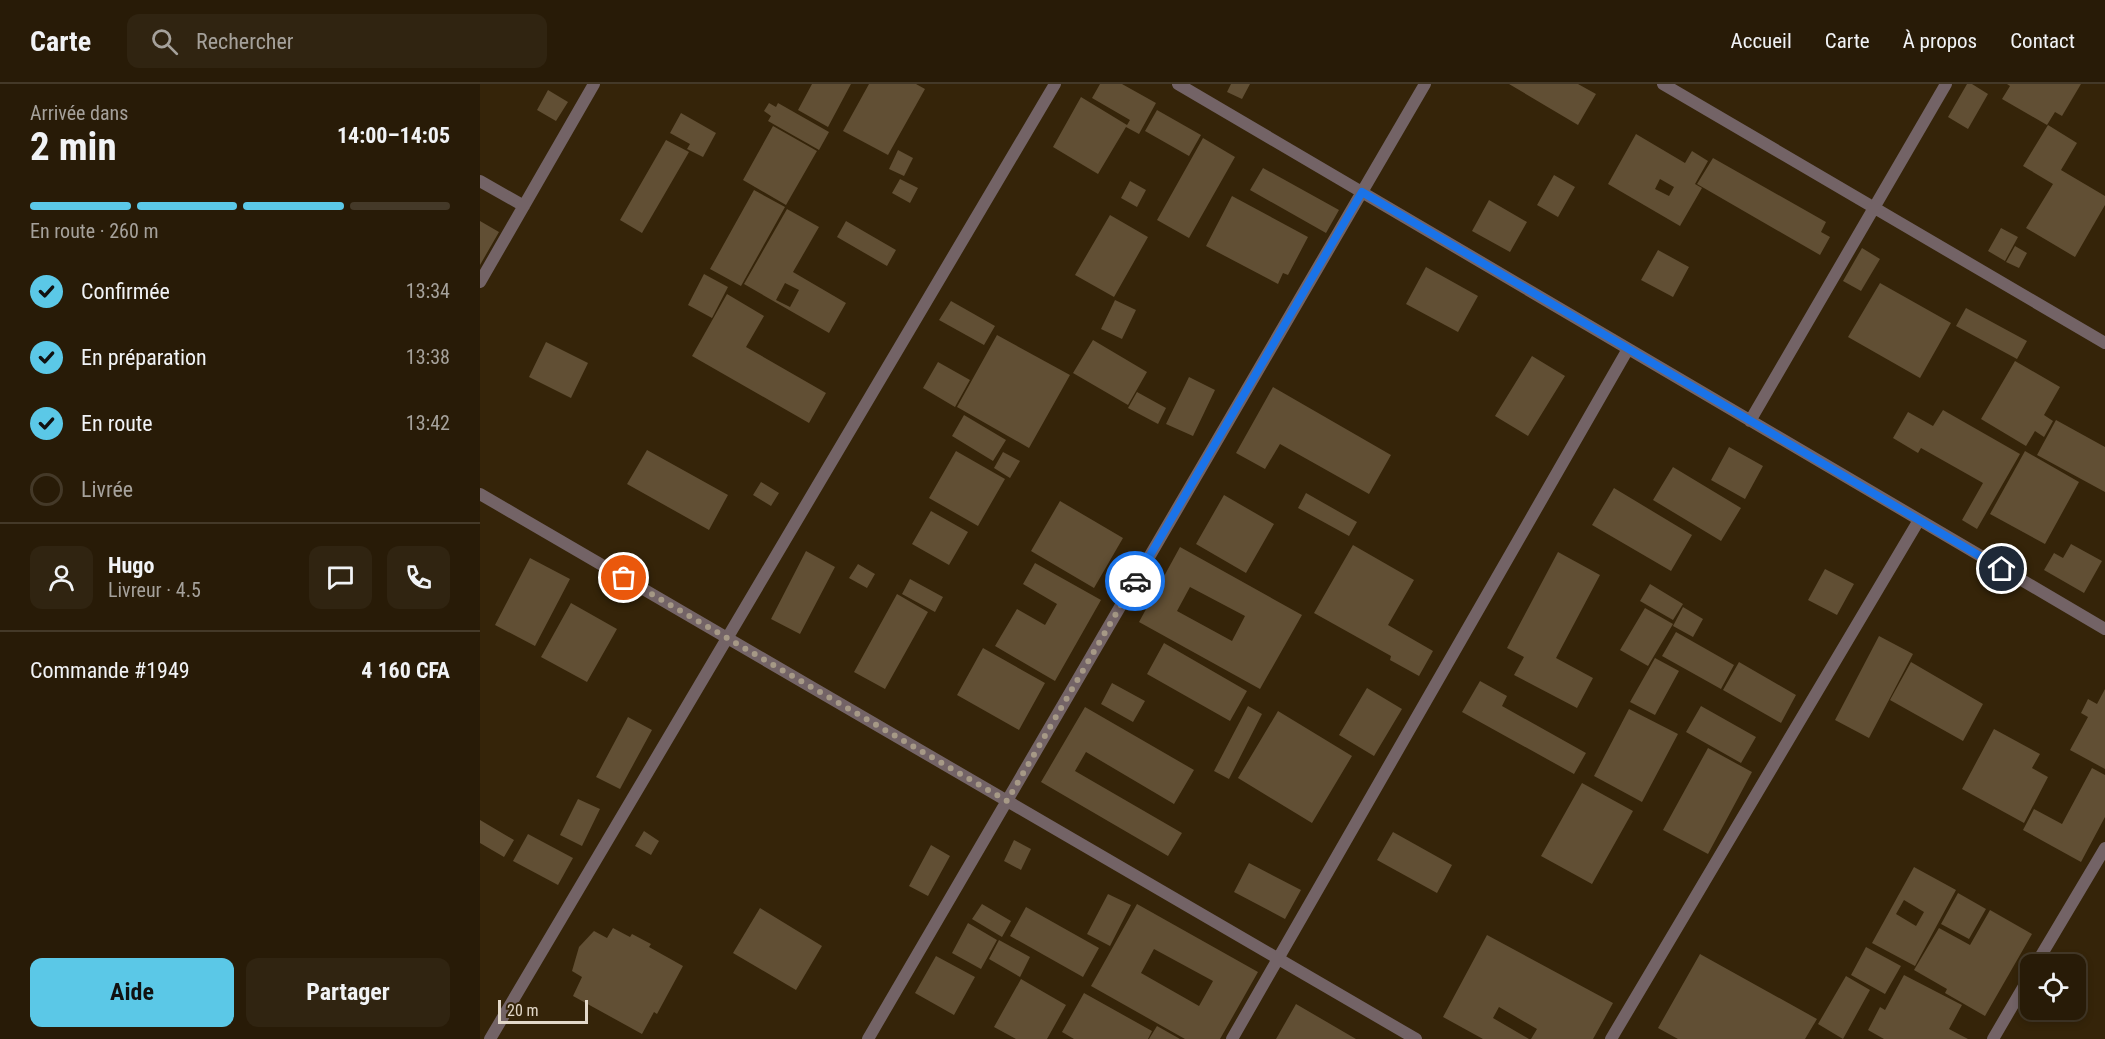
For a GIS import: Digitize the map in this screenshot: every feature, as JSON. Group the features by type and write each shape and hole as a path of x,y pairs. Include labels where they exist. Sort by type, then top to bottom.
{"street":[{"path":"480,282 594,84"},
{"path":"490,1039 1055,84"},
{"path":"1178,84 2105,629"},
{"path":"868,1039 1425,84"},
{"path":"1663,84 2105,343"},
{"path":"1750,421 1946,84"},
{"path":"480,181 524,206"},
{"path":"1232,1039 1628,349"},
{"path":"480,494 1416,1039"},
{"path":"1611,1039 1919,520"},
{"path":"2042,954 2105,848"},
{"path":"1993,1039 2020,993"}],"building":[{"path":"812,84 851,84 828,127 798,110"},
{"path":"869,84 916,84 925,89 888,155 843,131"},
{"path":"1100,84 1122,84 1156,103 1139,134 1126,127 1098,174 1053,147 1081,97 1127,125 1130,120 1092,98"},
{"path":"1231,84 1250,84 1242,99 1227,92"},
{"path":"1509,84 1578,84 1596,94 1578,125"},
{"path":"1967,84 1972,84 1988,94 1968,129 1948,117"},
{"path":"2007,84 2081,84 2062,116 2055,112 2047,125 2002,99 2010,86"},
{"path":"548,90 568,102 556,121 537,110"},
{"path":"769,103 776,107 778,103 829,132 819,150 768,121 771,116 764,111"},
{"path":"1157,110 1201,135 1189,156 1145,131"},
{"path":"681,113 716,133 703,157 687,149 690,144 670,133"},
{"path":"2048,125 2077,143 2061,170 2105,196 2105,205 2075,257 2026,228 2053,184 2023,166"},
{"path":"773,126 817,151 786,205 743,180"},
{"path":"1636,134 1685,163 1692,151 1708,161 1695,184 1702,188 1680,226 1608,184","holes":["1660,179 1674,187 1669,196 1655,189"]},
{"path":"1203,138 1235,157 1189,238 1157,220"},
{"path":"666,140 689,152 642,233 620,220"},
{"path":"898,150 913,158 904,176 889,169"},
{"path":"1713,158 1826,222 1821,232 1830,237 1820,255 1697,184"},
{"path":"1263,168 1339,210 1326,233 1250,190"},
{"path":"1554,175 1575,187 1558,217 1537,205"},
{"path":"900,179 918,188 910,203 892,193"},
{"path":"1130,181 1146,190 1137,207 1121,198"},
{"path":"754,190 785,207 741,286 710,269"},
{"path":"1232,196 1308,237 1288,275 1283,273 1278,284 1206,246"},
{"path":"1489,200 1527,222 1510,252 1472,231"},
{"path":"787,209 819,227 793,272 846,303 829,333 744,284","holes":["785,283 799,290 790,307 776,300"]},
{"path":"1110,215 1148,237 1114,297 1075,275"},
{"path":"480,221 499,232 480,265"},
{"path":"846,221 896,250 887,266 837,237"},
{"path":"2001,228 2018,237 2005,261 1988,251"},
{"path":"2015,246 2027,253 2019,268 2006,262"},
{"path":"1862,248 1880,259 1861,291 1843,281"},
{"path":"1658,250 1689,267 1673,297 1641,280"},
{"path":"1426,267 1478,296 1458,332 1406,304"},
{"path":"704,274 728,287 712,318 688,305"},
{"path":"1880,283 1951,323 1920,378 1848,337"},
{"path":"727,294 764,316 746,347 826,393 809,423 692,356"},
{"path":"1115,300 1136,310 1122,339 1101,329"},
{"path":"951,301 995,326 984,345 939,320"},
{"path":"1966,308 2027,341 2017,359 1956,326"},
{"path":"997,335 1070,375 1029,448 957,407"},
{"path":"1093,340 1147,372 1128,405 1073,373"},
{"path":"546,342 588,363 571,398 529,377"},
{"path":"1532,356 1565,376 1528,436 1495,416"},
{"path":"2015,361 2060,387 2044,415 2053,421 2044,437 2035,431 2026,446 1981,419"},
{"path":"938,362 970,380 955,407 923,388"},
{"path":"1189,377 1215,390 1193,436 1166,424"},
{"path":"1273,387 1391,455 1369,494 1280,444 1265,469 1236,453"},
{"path":"1137,392 1166,408 1158,424 1128,408"},
{"path":"1943,410 2020,454 1977,529 1962,520 1983,483 1921,448 1918,453 1893,438 1908,412 1933,426"},
{"path":"964,415 1006,440 993,461 952,436"},
{"path":"2056,420 2105,447 2105,492 2037,455"},
{"path":"1729,447 1763,466 1745,499 1711,480"},
{"path":"647,450 728,495 709,530 627,484"},
{"path":"956,451 1005,479 978,526 929,498"},
{"path":"2025,451 2079,482 2045,544 1990,514"},
{"path":"1003,452 1020,461 1010,478 994,468"},
{"path":"1673,467 1741,508 1721,541 1653,500"},
{"path":"761,482 779,493 771,506 753,495"},
{"path":"1614,488 1692,535 1671,571 1592,525"},
{"path":"1306,493 1357,522 1349,536 1298,508"},
{"path":"1224,495 1274,524 1246,573 1196,544"},
{"path":"1060,501 1123,538 1094,588 1031,551"},
{"path":"931,511 968,532 949,565 912,544"},
{"path":"2071,544 2102,561 2084,593 2044,570 2054,553 2063,558"},
{"path":"1353,545 1414,580 1388,625 1433,651 1419,676 1390,660 1391,656 1314,613"},
{"path":"1180,547 1302,615 1260,689 1139,622","holes":["1190,587 1245,616 1232,641 1177,611"]},
{"path":"806,551 835,567 800,634 771,619"},
{"path":"1558,552 1600,575 1556,658 1593,678 1577,708 1514,675 1524,657 1507,648"},
{"path":"530,558 570,579 535,646 495,625"},
{"path":"1035,563 1101,600 1055,681 995,646 1017,609 1045,625 1057,604 1023,584"},
{"path":"858,564 875,574 867,588 849,578"},
{"path":"1825,569 1854,584 1837,615 1808,600"},
{"path":"910,579 943,597 935,612 902,594"},
{"path":"1650,584 1683,604 1673,620 1640,601"},
{"path":"897,594 928,612 885,689 854,672"},
{"path":"571,603 617,629 587,682 541,657"},
{"path":"1683,607 1703,619 1693,637 1673,626"},
{"path":"1645,608 1673,624 1648,666 1620,650"},
{"path":"1676,632 1734,665 1721,689 1662,656"},
{"path":"1879,636 1913,654 1869,738 1835,720"},
{"path":"1164,643 1247,691 1230,721 1147,674"},
{"path":"983,648 1045,683 1019,730 957,695"},
{"path":"1655,658 1679,671 1655,715 1630,702"},
{"path":"1739,662 1796,695 1781,723 1723,690"},
{"path":"1911,662 1983,704 1963,741 1890,700"},
{"path":"1480,681 1507,696 1502,706 1586,753 1574,774 1462,712"},
{"path":"1112,683 1145,701 1133,722 1101,704"},
{"path":"1367,688 1402,709 1374,756 1339,735"},
{"path":"2105,689 2105,769 2070,750 2088,717 2081,713 2088,699 2097,704"},
{"path":"1248,706 1262,714 1229,779 1214,771"},
{"path":"1701,706 1756,737 1741,763 1686,732"},
{"path":"1085,707 1194,770 1174,804 1086,752 1075,771 1182,833 1168,856 1041,782"},
{"path":"1629,709 1678,734 1642,802 1594,776"},
{"path":"1278,711 1352,756 1312,823 1238,778"},
{"path":"628,717 652,730 620,789 596,777"},
{"path":"1994,729 2040,754 2032,768 2048,777 2024,823 1962,789"},
{"path":"1708,748 1752,772 1708,854 1663,830"},
{"path":"2092,768 2105,775 2105,817 2081,862 2023,830 2034,809 2062,824"},
{"path":"1582,783 1633,811 1592,884 1541,856"},
{"path":"578,799 600,809 582,846 560,835"},
{"path":"480,820 514,840 504,857 480,843"},
{"path":"644,831 659,841 651,855 635,846"},
{"path":"1393,832 1452,865 1437,893 1377,860"},
{"path":"528,834 573,858 558,885 513,861"},
{"path":"1014,840 1031,849 1021,870 1004,861"},
{"path":"931,845 950,856 928,896 909,886"},
{"path":"1249,863 1301,890 1285,919 1234,892"},
{"path":"1914,867 1956,890 1915,966 1872,943","holes":["1904,900 1924,912 1916,926 1896,914"]},
{"path":"1958,893 1986,909 1969,939 1941,924"},
{"path":"1108,894 1131,905 1110,946 1087,934"},
{"path":"982,904 1011,921 1002,937 972,919"},
{"path":"1137,904 1258,972 1220,1039 1185,1039 1091,986","holes":["1154,949 1213,981 1199,1006 1141,973"]},
{"path":"1026,907 1099,948 1083,977 1010,936"},
{"path":"760,908 822,946 796,990 733,953"},
{"path":"1990,910 2032,934 1985,1016 1945,993 1947,989 1914,970 1939,928 1970,945"},
{"path":"968,923 997,940 981,969 952,953"},
{"path":"613,928 630,937 632,934 651,944 649,947 683,966 657,1014 654,1012 642,1034 573,996 582,977 572,971 579,947 594,931 607,938"},
{"path":"1487,935 1613,1003 1593,1039 1531,1039 1537,1029 1499,1007 1493,1018 1529,1039 1483,1039 1443,1017"},
{"path":"999,940 1030,957 1020,977 989,959"},
{"path":"1866,947 1901,966 1885,994 1851,975"},
{"path":"1700,954 1817,1019 1805,1039 1678,1039 1658,1028"},
{"path":"936,956 975,977 954,1015 915,993"},
{"path":"1904,975 1962,1005 1949,1029 1968,1039 1884,1039 1868,1030 1880,1007 1885,1010"},
{"path":"1846,976 1870,990 1843,1039 1818,1024"},
{"path":"1021,979 1066,1005 1047,1039 1016,1039 994,1027"},
{"path":"1084,993 1152,1031 1148,1039 1074,1039 1062,1032"},
{"path":"1296,1004 1356,1039 1276,1039"},
{"path":"1157,1026 1180,1039 1149,1039"}],"way so far":[{"path":"624,578 1007,801 1135,581"}],"route":[{"path":"1135,581 1362,192 2002,569"}]}
